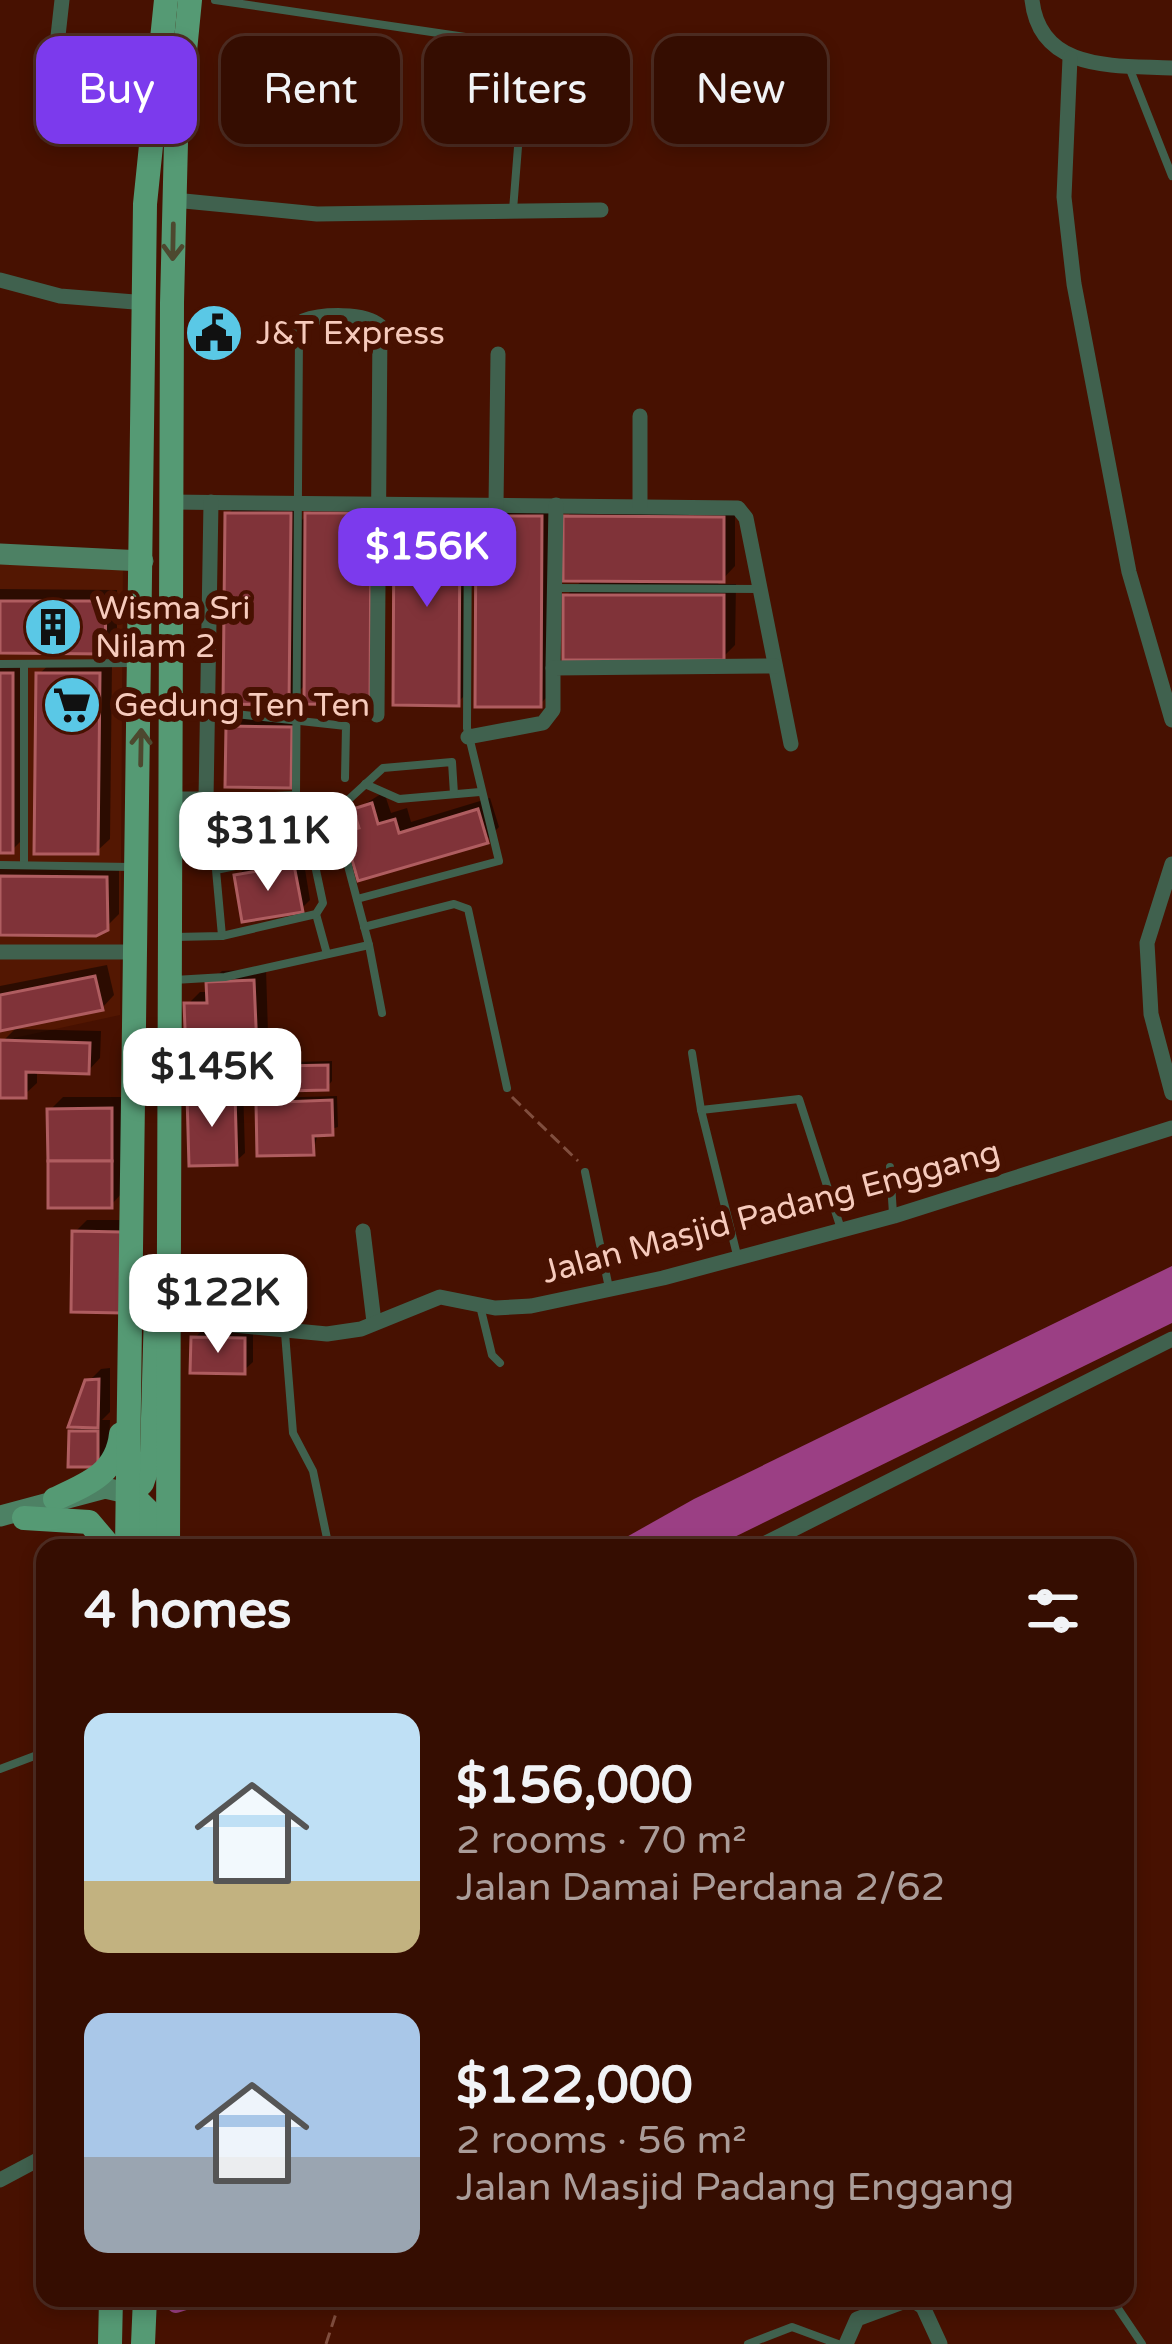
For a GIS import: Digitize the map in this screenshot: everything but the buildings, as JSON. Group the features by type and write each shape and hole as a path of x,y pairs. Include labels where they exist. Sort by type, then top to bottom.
{"main road":[{"path":"162,36 166,0"},
{"path":"168,1539 172,1319 166,937 174,200 190,0"},
{"path":"128,1539 149,144"},
{"path":"0,554 143,561"},
{"path":"8,1519 131,1494 142,1483 152,1454 153,1342 167,1150"},
{"path":"8,1519 90,1483 115,1461 133,1326"},
{"path":"55,1498 105,1489 131,1494 148,1511 151,1539"},
{"path":"8,1519 89,1522 103,1539"},
{"path":"110,2344 111,2307"},
{"path":"143,2344 145,2307"}],"street":[{"path":"58,36 62,0"},
{"path":"1032,0 1039,25 1057,51 1070,58 1172,68"},
{"path":"1070,58 1064,197 1074,284 1129,572 1172,720"},
{"path":"174,200 317,214 601,210"},
{"path":"0,280 60,296 147,303"},
{"path":"298,332 303,321 312,317 367,318 380,326 377,715"},
{"path":"496,505 498,354"},
{"path":"640,416 640,506"},
{"path":"170,502 742,510 790,744"},
{"path":"167,799 206,799 211,502"},
{"path":"468,737 543,723 553,710 556,505"},
{"path":"553,668 775,666"},
{"path":"168,710 208,711"},
{"path":"1172,864 1147,943 1151,1014 1172,1093"},
{"path":"0,952 138,952"},
{"name":"Jalan Masjid Padang Enggang","path":"172,1319 285,1333 348,1332 440,1297 531,1306 893,1216 1172,1128"},
{"path":"363,1231 374,1322"},
{"path":"774,1539 1172,1339"},
{"path":"1,2177 36,2160"},
{"path":"842,2344 857,2319 891,2307"},
{"path":"922,2307 940,2344"}],"lane":[{"path":"215,0 526,46 513,210"},
{"path":"1129,65 1172,176"},
{"path":"206,799 296,795 298,332"},
{"path":"357,899 499,861 468,737 468,504"},
{"path":"554,588 760,590"},
{"path":"0,664 142,663"},
{"path":"24,664 24,866"},
{"path":"208,711 346,725 345,778"},
{"path":"382,1013 334,813 383,767 452,763 454,794"},
{"path":"365,784 400,799 480,792"},
{"path":"166,937 222,936 304,921 316,914 323,903 303,809"},
{"path":"222,936 216,870 312,850"},
{"path":"0,865 139,867"},
{"path":"364,927 454,904 468,909 507,1088"},
{"path":"316,914 327,954"},
{"path":"166,980 224,977 369,945"},
{"path":"692,1053 737,1257"},
{"path":"701,1110 800,1099 841,1229"},
{"path":"890,1167 893,1216"},
{"path":"585,1172 609,1289"},
{"path":"480,1304 491,1355 500,1364"},
{"path":"285,1333 292,1433 313,1471 326,1539"},
{"path":"0,1769 36,1755"},
{"path":"1117,2307 1142,2344"},
{"path":"748,2344 792,2326 842,2344"}],"path":[{"path":"507,1088 571,1149"},
{"path":"326,2344 338,2307"}],"shaded area":[{"path":"0,554 123,560 120,1015 0,1041"},
{"path":"1172,1266 1172,1323 730,1539 623,1539 694,1499"}],"place":[{"name":"J&T Express","path":"214,333"},
{"name":"Wisma Sri Nilam 2","path":"53,627"},
{"name":"Gedung Ten Ten","path":"72,705"}]}
